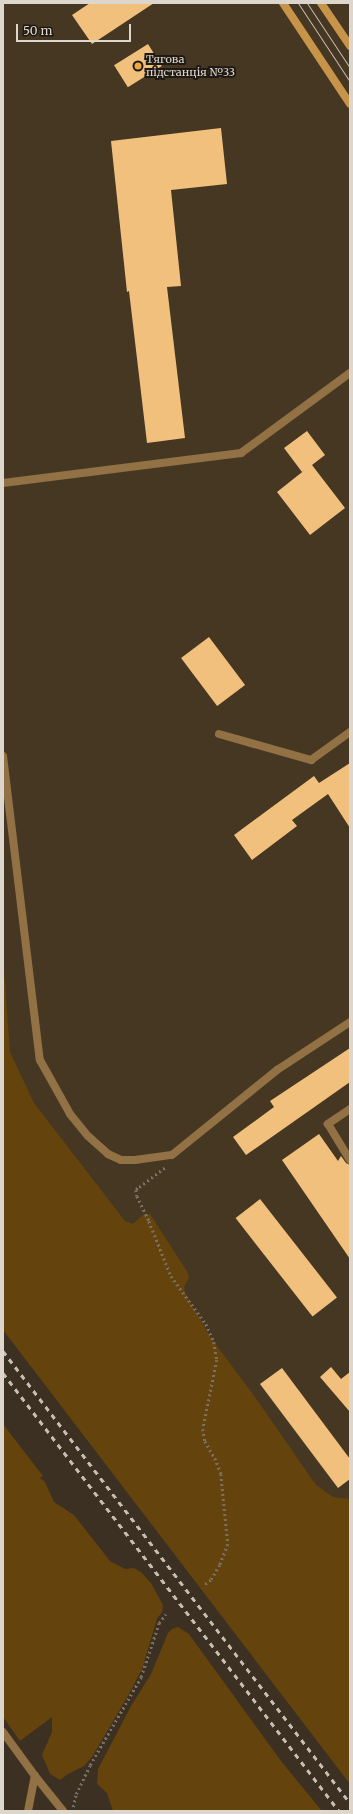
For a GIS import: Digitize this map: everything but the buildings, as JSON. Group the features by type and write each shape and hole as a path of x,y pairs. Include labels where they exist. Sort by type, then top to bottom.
{"main road":[{"path":"283,3 350,104"},
{"path":"321,3 350,46"}],"street":[{"path":"3,483 241,453 350,373"},
{"path":"219,734 312,760 350,732"},
{"path":"3,756 40,1060 70,1114 88,1136 108,1154 121,1160 135,1160 172,1155 277,1070 350,1022"},
{"path":"350,1109 328,1124 350,1160"},
{"path":"3,1732 63,1811"},
{"path":"28,1811 35,1776"}],"path":[{"path":"172,1155 170,1162 163,1171 138,1188 136,1192 171,1276 206,1324 214,1342 217,1360 203,1429 204,1441 216,1458 221,1474 228,1544 211,1580 204,1586"},
{"path":"72,1811 76,1794 90,1765 141,1677 159,1623 166,1614"}],"shaded area":[{"path":"3,3 350,3 350,1542 3,1068"},
{"path":"3,956 10,1052 34,1103 125,1221 133,1224 144,1214 150,1214 188,1273 189,1278 184,1287 185,1293 211,1338 255,1397 316,1485 333,1497 350,1499 350,1784 3,1330"},
{"path":"3,1424 43,1476 40,1478 45,1482 54,1502 74,1515 110,1561 125,1569 134,1568 141,1572 151,1583 163,1605 162,1612 157,1619 142,1669 92,1757 84,1766 60,1780 50,1774 42,1755 52,1732 52,1717 20,1741 3,1717"},
{"path":"178,1627 189,1634 281,1761 322,1811 113,1811 107,1793 97,1784 98,1769 131,1706 151,1674 168,1633 172,1629"}],"tram line":[{"path":"298,3 350,82"},
{"path":"307,3 350,68"}],"railway":[{"path":"3,1351 350,1803"},
{"path":"3,1373 339,1811"}],"place":[{"name":"Тягова пiдстанцiя №33","path":"138,66"}]}
